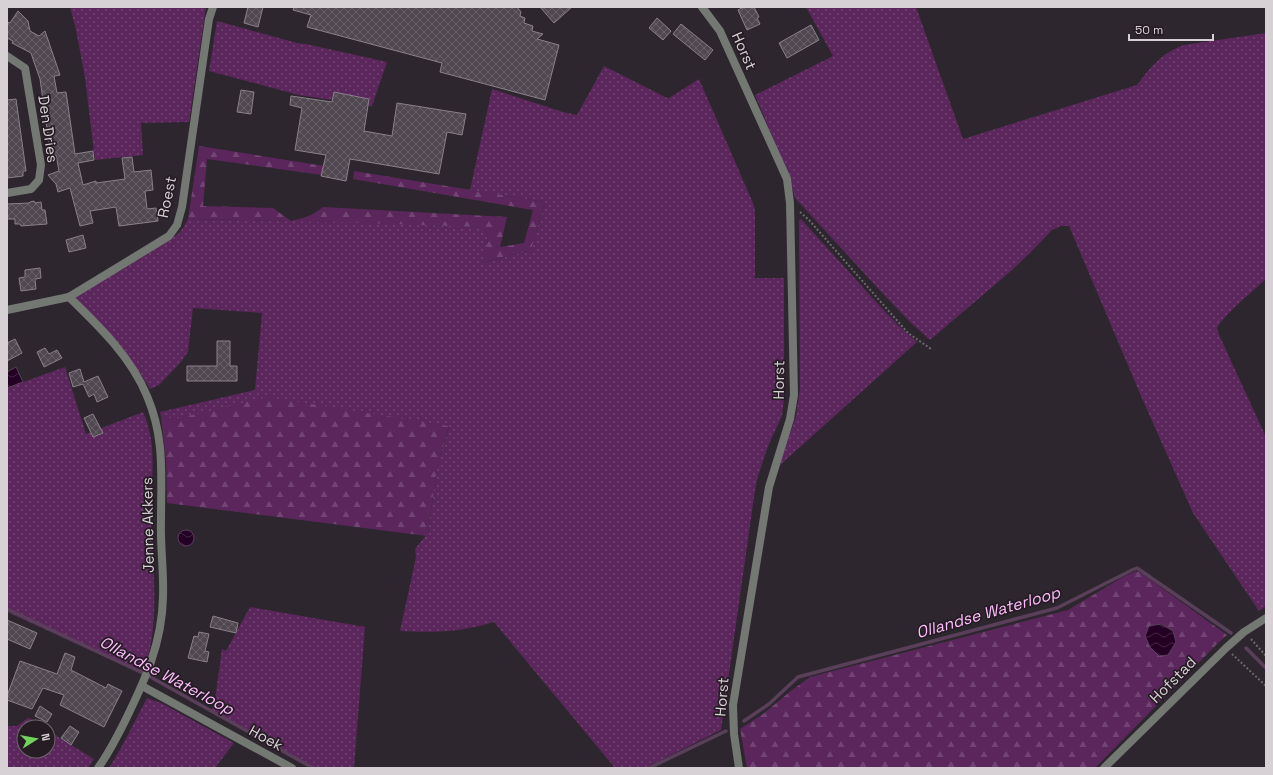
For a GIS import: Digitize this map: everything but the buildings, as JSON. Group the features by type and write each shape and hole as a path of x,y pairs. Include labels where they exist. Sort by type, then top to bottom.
{"street":[{"name":"Roest","path":"7,310 69,297 169,236 177,225 182,207 209,19 213,7"},
{"name":"Horst","path":"702,7 720,31 787,179 790,203 794,395 790,419 770,486 733,705 734,734 739,768"},
{"name":"Den Dries","path":"7,56 25,68 41,165 39,180 31,189 7,193"},
{"name":"Jenne Akkers","path":"69,297 94,321 135,372 148,397 158,429 162,458 161,521 163,598 160,631 150,668 107,756 98,768"},
{"name":"Hofstad","path":"1104,768 1226,648 1244,632 1266,618"},
{"name":"Hoek","path":"143,683 292,768"}],"path":[{"path":"790,203 809,220 908,333 931,349"},
{"path":"1244,632 1266,656"},
{"path":"1226,648 1266,686"}],"green space":[{"path":"70,7 206,7 189,122 141,123 143,155 95,160 85,78"},
{"path":"806,7 916,7 963,139 1137,85 1147,72 1163,56 1184,45 1266,33 1266,279 1232,310 1217,328 1266,437 1266,606 1259,611 1193,513 1141,396 1069,226 1061,226 1052,230 1011,271 930,340 886,297 795,198 790,179 755,95 833,56"},
{"path":"217,21 297,43 387,62 372,106 299,95 209,71"},
{"path":"604,66 667,98 699,79 753,203 755,211 755,278 784,278 784,398 782,416 768,446 755,490 721,730 645,768 615,768 494,622 459,630 424,632 400,631 416,557 415,549 428,533 437,467 449,427 175,419 161,417 160,412 255,390 262,313 193,308 188,352 180,363 159,385 150,389 125,354 76,297 178,234 188,219 359,222 478,227 485,230 488,240 484,263 531,250 545,202 470,190 492,89 563,112 577,115"},
{"path":"199,146 324,166 322,175 207,159 203,206 273,208 291,221 312,215 323,207 507,217 500,247 524,243 533,210 353,179 354,171 545,202 531,250 483,263 488,240 485,230 478,227 188,219"},
{"path":"801,219 878,304 917,342 780,465 785,442 796,416 800,389 799,220"},
{"path":"65,367 86,434 143,412 148,424 151,436 153,461 151,531 154,615 148,655 142,674 7,612 7,388"},
{"path":"268,397 449,426 437,467 427,536 167,503 166,460 161,417 175,419"},
{"path":"1136,571 1141,573 1227,635 1095,768 747,768 740,729 763,714 810,677 1068,610 1123,577"},
{"path":"250,607 365,627 354,768 313,768 212,710 215,700 222,649 226,651"},
{"path":"147,698 161,703 234,743 215,768 109,768"},
{"path":"7,726 16,726 16,759 56,759 56,735 94,759 88,768 7,768"}],"water":[{"path":"16,367 23,382 7,388 7,372"},
{"path":"183,530 189,530 194,535 192,544 189,546 183,546 178,541 178,535"},
{"path":"1161,624 1173,631 1176,642 1168,655 1159,656 1150,647 1145,636 1149,626"}],"waterway":[{"name":"Ollandse Waterloop","path":"744,721 769,704 798,677 1057,608 1137,568 1231,633"},
{"name":"Ollandse Waterloop","path":"7,609 147,675 313,768"},
{"name":"Ollandse Waterloop","path":"1246,648 1266,668"},
{"name":"Ollandse Waterloop","path":"649,768 726,731"}]}
